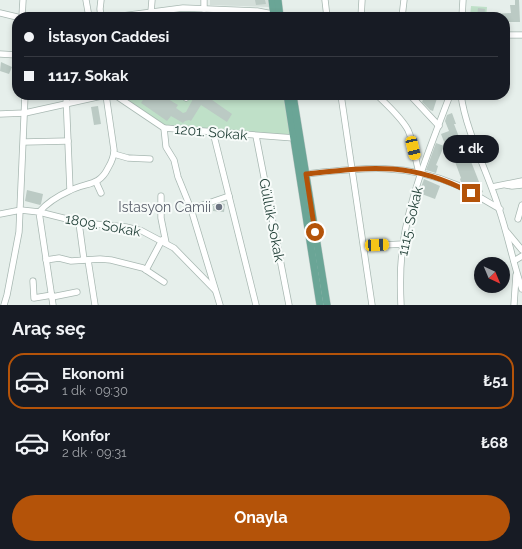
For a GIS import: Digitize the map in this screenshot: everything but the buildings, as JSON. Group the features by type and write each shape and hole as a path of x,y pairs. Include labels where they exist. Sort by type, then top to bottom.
{"main road":[{"path":"272,0 276,12"},
{"path":"277,12 278,0"},
{"path":"288,100 320,305"},
{"path":"294,100 327,305"}],"street":[{"path":"22,12 23,0"},
{"path":"86,0 88,12"},
{"path":"100,12 101,0"},
{"path":"152,0 151,12 176,9 261,12"},
{"path":"204,0 204,9"},
{"path":"325,0 326,12"},
{"path":"361,12 362,0"},
{"path":"403,12 404,0"},
{"path":"462,12 463,0"},
{"path":"0,13 12,16"},
{"path":"510,35 522,35"},
{"path":"0,54 12,55"},
{"path":"4,305 16,254 21,210 25,100"},
{"path":"66,100 70,190"},
{"path":"0,114 25,113 86,100"},
{"path":"53,305 39,212 46,205 70,190 96,182 103,178 114,154 107,100"},
{"name":"1201. Sokak","path":"122,100 164,128 294,138"},
{"path":"342,100 372,305"},
{"path":"382,100 408,131 420,173"},
{"path":"415,100 438,126"},
{"name":"1115. Sokak","path":"400,305 403,244 409,215 420,173 448,100"},
{"path":"463,100 465,114 500,209 522,289"},
{"path":"164,128 166,147 174,160 178,177 191,209 220,305"},
{"path":"213,132 256,305"},
{"name":"Güllük Sokak","path":"256,136 289,305"},
{"path":"24,142 68,141"},
{"path":"114,154 128,158 150,159"},
{"path":"306,174 353,169 384,168 420,173 458,186 500,209"},
{"path":"506,185 511,182 522,181"},
{"path":"96,182 101,194"},
{"path":"492,187 522,185"},
{"path":"146,270 164,242 161,218 161,196"},
{"path":"191,209 229,196"},
{"path":"518,219 522,205"},
{"name":"1809. Sokak","path":"0,214 21,210 39,212 79,222 131,228 142,231 164,242 181,254 215,290"},
{"path":"79,222 95,305"},
{"path":"506,231 522,250"},
{"path":"364,246 403,244"},
{"path":"514,261 522,256"},
{"path":"46,260 59,258 68,261 111,260 130,264 146,270 164,282"},
{"path":"514,305 516,271"},
{"path":"33,281 34,298 77,292"},
{"path":"7,295 7,305"}],"shaded area":[{"path":"210,0 269,0 270,7 210,5"}],"green space":[{"path":"471,6 487,7 486,12 470,12"},
{"path":"125,100 285,100 291,135 165,126"}],"place":[{"name":"Istasyon Camii","path":"219,207"}],"route":[{"path":"315,232 306,174 369,168 409,170 433,176 471,193"}]}
